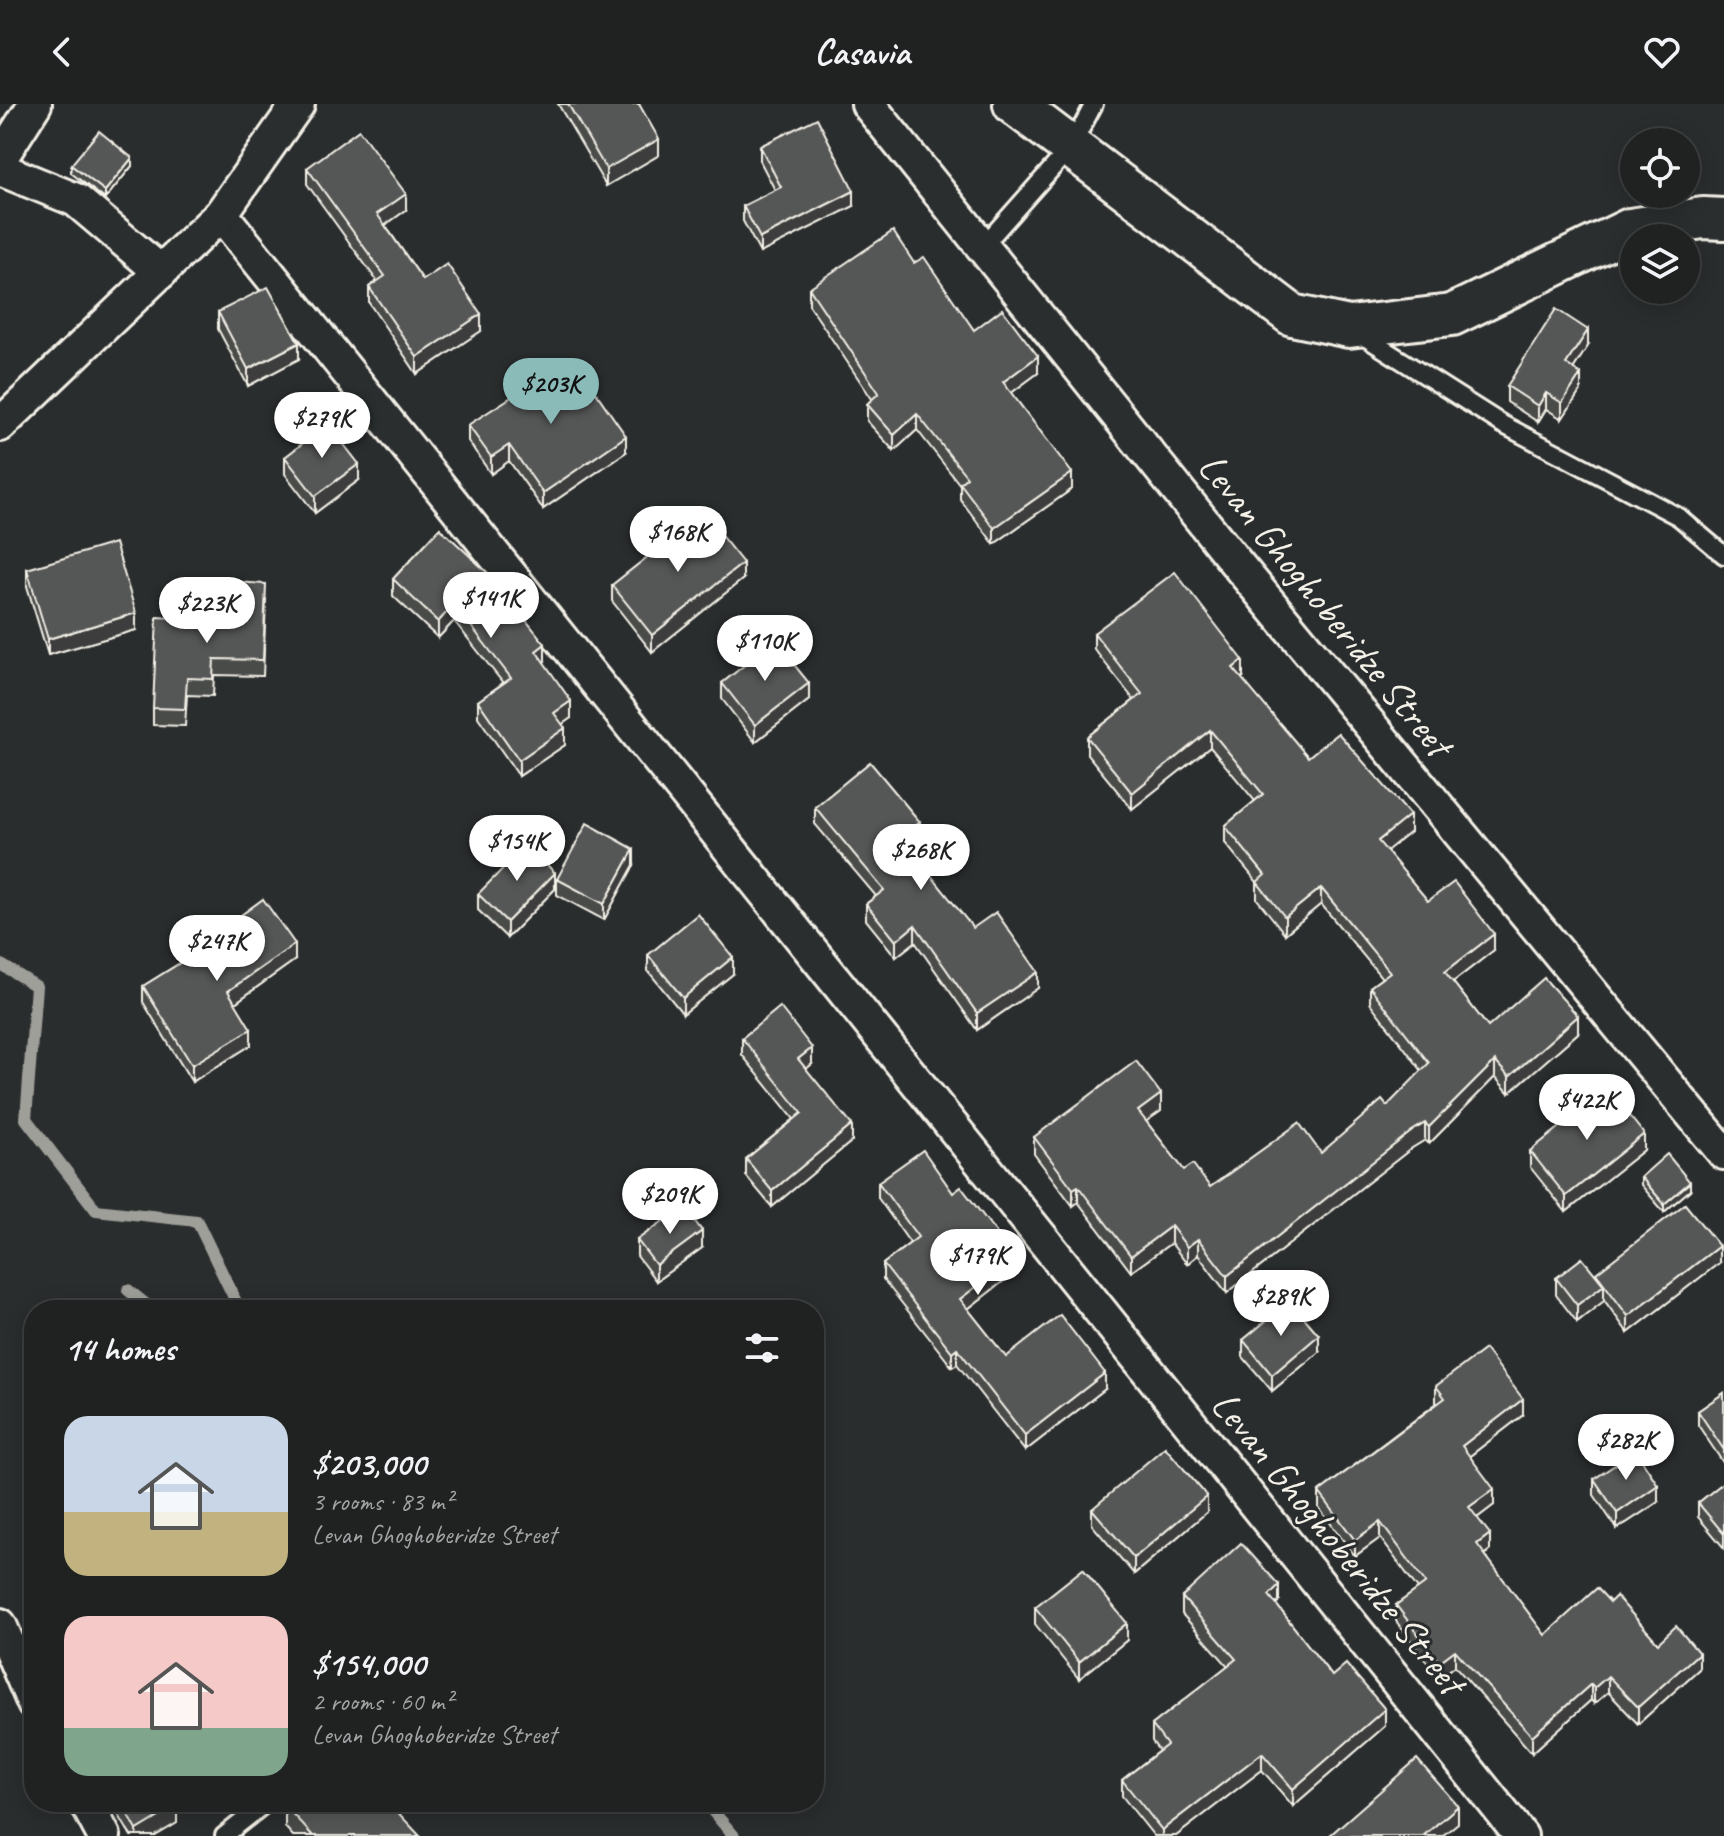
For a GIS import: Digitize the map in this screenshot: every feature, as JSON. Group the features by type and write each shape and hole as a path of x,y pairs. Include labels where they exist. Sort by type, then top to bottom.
{"street":[{"path":"0,159 35,104"},
{"name":"Levan Ghoghoberidze Street","path":"868,104 1243,571 1724,1153"},
{"path":"1014,104 1292,315 1349,327 1452,315 1630,229 1703,218 1724,219"},
{"path":"0,425 221,214 291,110"},
{"path":"0,169 76,200 161,272"},
{"name":"Levan Ghoghoberidze Street","path":"221,214 1521,1836"},
{"path":"0,1625 24,1681"},
{"path":"91,1812 104,1836"}],"lane":[{"path":"983,246 1071,147 1094,104"},
{"path":"1349,327 1502,424 1679,517 1724,555"},
{"path":"224,1836 254,1812"}],"building":[{"path":"568,104 639,104 659,139 606,169"},
{"path":"817,118 854,191 760,238 743,206 781,187 760,146"},
{"path":"359,130 406,194 377,214 423,280 447,264 481,314 417,357 369,287 385,276 307,168"},
{"path":"99,131 132,158 105,191 71,165"},
{"path":"893,231 914,263 924,257 974,330 1002,309 1038,356 1003,382 1072,473 994,528 960,483 967,477 917,414 894,435 867,404 879,393 809,288"},
{"path":"268,287 299,343 248,369 218,312"},
{"path":"1556,309 1588,330 1566,364 1581,374 1562,403 1546,393 1538,406 1507,386"},
{"path":"572,358 626,436 543,493 509,445 491,457 468,425"},
{"path":"328,424 359,464 315,496 285,457"},
{"path":"703,513 743,563 652,635 612,585"},
{"path":"440,528 490,575 545,644 536,651 571,701 554,713 565,728 519,760 478,701 511,678 454,604 438,622 393,579"},
{"path":"115,543 136,613 48,639 27,569"},
{"path":"1175,572 1243,660 1233,668 1308,757 1338,733 1410,815 1378,841 1428,901 1454,882 1494,934 1445,972 1488,1027 1544,978 1578,1016 1509,1077 1495,1061 1429,1127 1425,1123 1412,1131 1227,1276 1198,1239 1187,1247 1171,1226 1131,1256 1078,1186 1073,1189 1034,1137 1136,1061 1161,1094 1138,1111 1184,1170 1193,1164 1210,1187 1299,1123 1321,1153 1382,1100 1387,1106 1429,1063 1370,987 1390,972 1321,888 1285,917 1257,882 1265,875 1225,826 1263,794 1210,730 1132,793 1087,737 1142,694 1094,633"},
{"path":"235,582 266,584 263,660 214,659 213,679 187,678 185,709 153,708 157,617 234,621"},
{"path":"775,641 809,683 755,725 722,683"},
{"path":"870,762 920,822 901,838 973,928 996,912 1038,972 977,1013 915,925 896,941 866,904 884,890 815,807"},
{"path":"587,823 634,849 604,904 557,879"},
{"path":"527,844 555,873 507,922 478,894"},
{"path":"263,899 295,944 228,991 251,1029 192,1065 143,986 238,927 233,921"},
{"path":"698,914 733,957 683,998 648,955"},
{"path":"780,1007 812,1048 798,1059 852,1125 772,1191 746,1159 802,1113 742,1038"},
{"path":"1608,1089 1644,1134 1566,1196 1530,1151"},
{"path":"923,1150 953,1193 961,1187 1015,1257 960,1299 1006,1357 1060,1315 1105,1373 1025,1435 957,1348 952,1352 883,1264 918,1237 878,1182"},
{"path":"1667,1154 1690,1182 1664,1204 1641,1177"},
{"path":"1685,1204 1719,1246 1628,1316 1596,1273"},
{"path":"684,1206 702,1231 656,1265 637,1240"},
{"path":"1582,1258 1604,1285 1577,1305 1556,1278"},
{"path":"1290,1301 1319,1335 1272,1375 1243,1340"},
{"path":"1485,1349 1523,1399 1462,1446 1494,1489 1469,1507 1490,1534 1477,1544 1545,1635 1597,1588 1610,1602 1616,1596 1658,1643 1676,1626 1699,1653 1638,1707 1608,1676 1594,1688 1591,1684 1532,1736 1455,1650 1439,1662 1396,1605 1426,1583 1380,1522 1355,1540 1319,1492 1445,1398 1436,1386"},
{"path":"1724,1393 1724,1450 1698,1411"},
{"path":"1165,1447 1207,1496 1134,1558 1092,1509"},
{"path":"1636,1451 1658,1485 1617,1513 1594,1479"},
{"path":"1724,1482 1724,1534 1698,1503"},
{"path":"1241,1543 1279,1585 1269,1595 1332,1676 1346,1664 1385,1709 1293,1789 1262,1753 1162,1830 1122,1780 1167,1745 1152,1725 1236,1659 1182,1597"},
{"path":"1083,1569 1127,1623 1079,1662 1035,1607"},
{"path":"1417,1759 1458,1806 1423,1836 1329,1836"},
{"path":"127,1812 167,1812 137,1830"},
{"path":"291,1812 397,1812 420,1836 313,1836"}],"waterway":[{"path":"0,964 36,986 26,1119 96,1210 197,1221 235,1300"},
{"path":"128,1290 140,1300"},
{"path":"714,1812 734,1836"}]}
